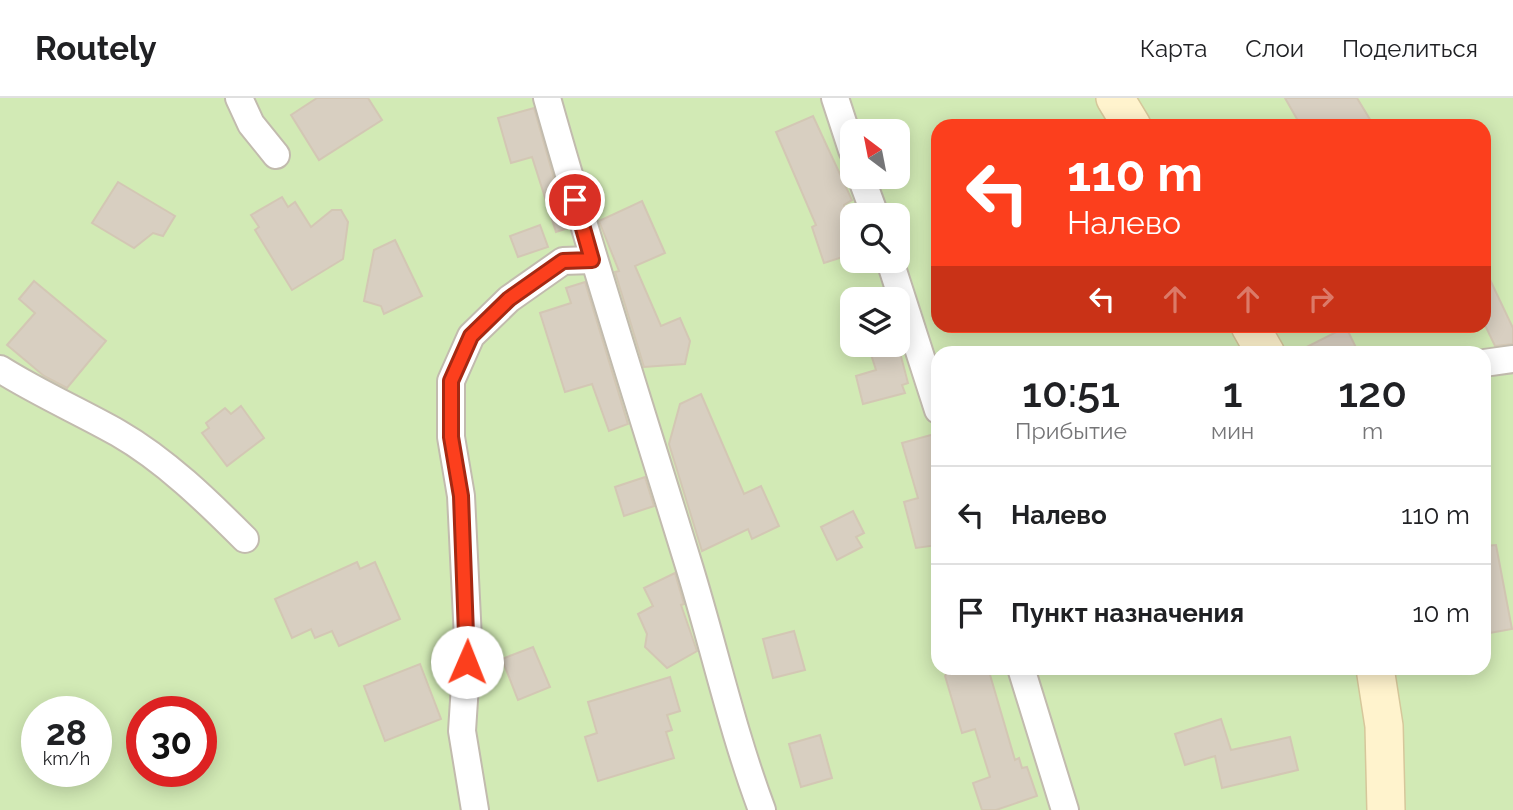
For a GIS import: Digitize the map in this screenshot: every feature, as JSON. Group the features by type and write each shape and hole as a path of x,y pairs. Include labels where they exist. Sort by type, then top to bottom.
{"street":[{"path":"239,98 251,124 276,155"},
{"path":"547,98 592,260 690,569 738,746 762,810"},
{"path":"835,98 842,119"},
{"path":"1115,98 1128,119"},
{"path":"475,810 462,732 468,639 461,496 451,437 451,381 471,336 509,299 563,261 592,260"},
{"path":"894,273 931,388"},
{"path":"1491,362 1513,359"},
{"path":"0,369 39,394 120,434 201,495 245,539"},
{"path":"1023,675 1065,810"},
{"path":"1376,675 1384,726 1386,810"}],"green space":[{"path":"0,98 1513,98 1513,810 0,810"}],"building":[{"path":"317,98 368,98 382,120 319,160 291,115"},
{"path":"1285,98 1357,98 1370,119 1297,119"},
{"path":"534,108 568,228 556,232 532,157 511,163 498,118"},
{"path":"813,116 840,174 840,189 847,189 852,200 840,203 840,258 824,263 812,227 816,225 776,132"},
{"path":"118,182 175,216 163,236 153,233 134,248 92,223"},
{"path":"282,197 288,207 295,202 311,227 332,210 341,210 348,222 343,259 292,290 255,230 259,227 251,215"},
{"path":"642,201 665,253 635,266 661,326 680,318 690,341 685,364 644,367 615,272 619,271 599,221"},
{"path":"540,225 548,247 518,257 510,236"},
{"path":"395,240 422,296 384,314 381,306 364,301 374,250"},
{"path":"34,281 106,341 67,388 44,376 7,345 35,313 19,299"},
{"path":"585,282 628,424 609,431 592,384 565,392 540,313 571,303 566,288"},
{"path":"1491,282 1513,328 1513,344 1495,346 1489,333 1491,333"},
{"path":"1334,333 1349,333 1355,346 1309,346"},
{"path":"872,357 901,357 908,383 902,385 905,393 863,404 856,376 876,370"},
{"path":"701,394 744,494 761,486 779,526 752,539 748,529 702,551 669,444 680,404"},
{"path":"241,406 264,438 227,466 202,433 209,428 206,423 225,408 231,414"},
{"path":"931,435 931,546 916,548 904,502 918,498 902,443"},
{"path":"645,477 654,506 624,516 615,487"},
{"path":"853,511 864,533 856,537 862,547 837,560 821,527"},
{"path":"1491,545 1496,545 1512,629 1491,633"},
{"path":"357,562 360,569 375,562 400,619 339,646 332,631 315,638 311,629 292,638 275,599"},
{"path":"675,573 684,604 681,605 697,651 667,668 645,647 647,634 638,614 653,606 644,588"},
{"path":"794,631 805,670 773,678 763,639"},
{"path":"533,647 550,687 518,700 502,659"},
{"path":"420,664 441,719 385,741 364,686"},
{"path":"990,675 1015,760 1019,758 1022,768 1027,767 1037,796 996,810 982,810 973,783 990,777 975,729 962,733 945,676"},
{"path":"670,677 680,711 667,715 672,730 666,732 674,758 598,781 585,737 597,733 588,702"},
{"path":"1221,719 1231,750 1290,737 1298,770 1222,788 1215,756 1185,765 1175,734"},
{"path":"820,735 832,778 801,787 789,744"}],"route":[{"path":"467,662 461,496 451,437 451,381 471,336 509,299 563,261 592,260 575,200"}]}
